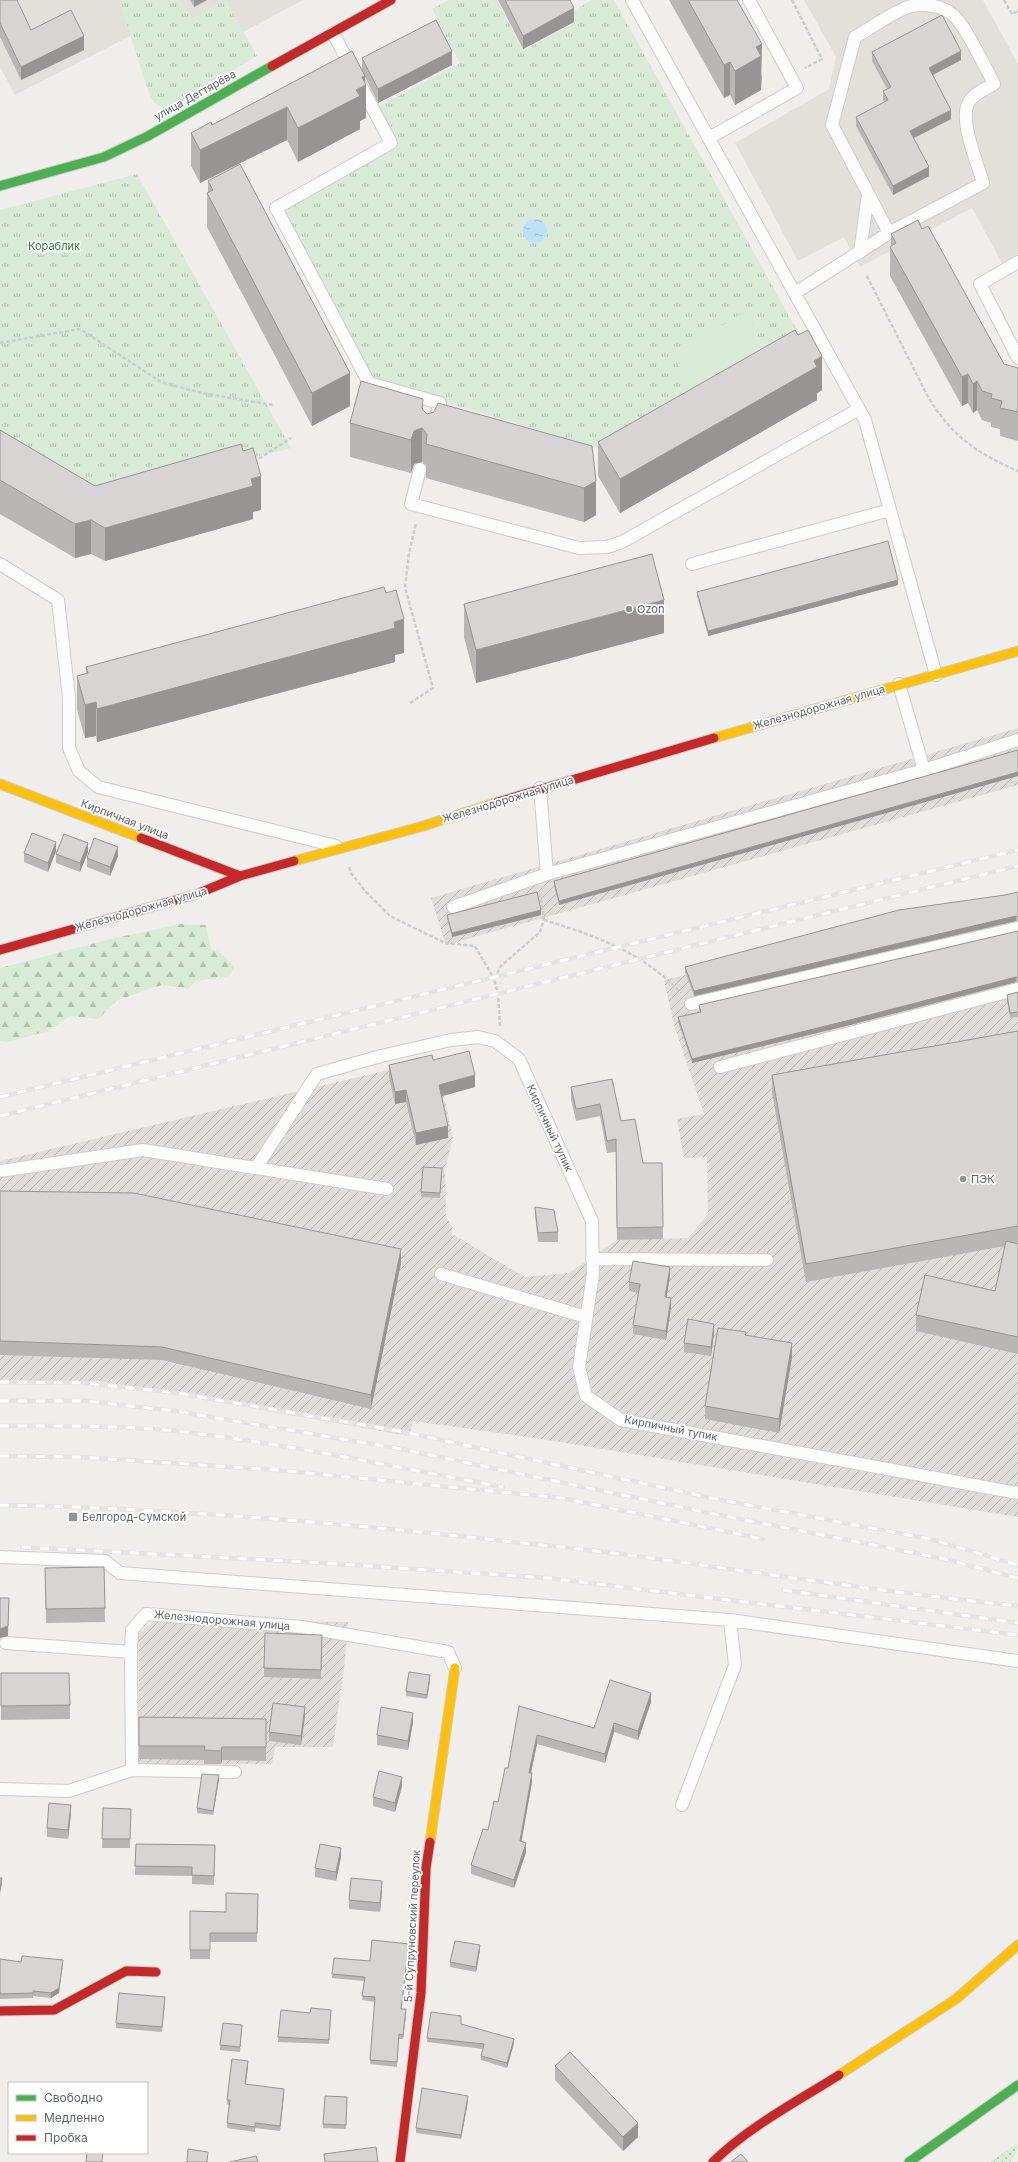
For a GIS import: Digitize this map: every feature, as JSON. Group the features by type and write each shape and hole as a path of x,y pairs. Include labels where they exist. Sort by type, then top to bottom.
{"street":[{"name":"улица Дегтярёва","path":"0,186 104,157 148,136 391,0"},
{"name":"Железнодорожная улица","path":"0,950 197,894 240,876 420,827 540,788 1018,651"},
{"name":"Кирпичная улица","path":"0,784 240,876"},
{"name":"5-й Супруновский переулок","path":"400,2162 421,1994 426,1868 455,1668"},
{"path":"713,2162 725,2150 755,2129 956,1999 1018,1945"},
{"path":"0,2011 54,2010 126,1971 156,1972"},
{"path":"909,2162 1018,2085"}],"lane":[{"path":"632,0 865,420 936,675"},
{"path":"709,138 797,88 749,0"},
{"path":"795,293 889,233 983,183 965,122 965,111 969,101 973,97 994,84 960,18 950,10 938,4 925,2 910,6 855,37 832,125 889,233"},
{"path":"333,33 391,143 276,208 369,383 440,403 433,426"},
{"path":"860,252 868,194"},
{"path":"1018,262 980,284 1018,358"},
{"path":"420,469 411,504 579,548 607,547 622,542 858,409"},
{"path":"692,564 890,510"},
{"path":"0,564 58,600 69,698 69,748 79,771 93,784 98,787 342,848"},
{"path":"899,684 924,770"},
{"path":"454,907 547,874 924,770 1018,740"},
{"path":"540,788 547,874"},
{"path":"691,1004 1018,928"},
{"path":"720,1067 1018,989"},
{"name":"Кирпичный тупик","path":"256,1168 317,1074 381,1056 451,1040 478,1037 495,1041 518,1059 592,1221 593,1274 579,1367 586,1396 621,1420 1018,1493"},
{"path":"0,1171 143,1150 387,1188"},
{"path":"592,1258 767,1260"},
{"path":"442,1274 586,1317"},
{"path":"0,1557 105,1561 120,1574 730,1620 1018,1661"},
{"name":"Железнодорожная улица","path":"131,1652 132,1630 146,1614 302,1627 448,1652 455,1668"},
{"path":"682,1805 735,1665 730,1620"},
{"path":"6,1643 131,1652 132,1770"},
{"path":"0,1789 69,1791 132,1770 235,1772"}],"path":[{"path":"790,76 822,59 792,0"},
{"path":"1004,0 1012,14 1018,11"},
{"path":"867,276 928,397 952,431 970,446 991,459 1018,470"},
{"path":"0,343 80,329 161,382 202,393 273,405"},
{"path":"254,462 291,438"},
{"path":"410,703 433,688 404,588 409,553 420,507"},
{"path":"342,848 351,873 366,892 390,916 445,943 475,946 494,979 498,993 500,1028"},
{"path":"494,979 501,966 540,932 544,920 539,890 547,874"},
{"path":"544,920 585,932 621,947 665,976 691,1004"}],"shaded area":[{"path":"0,0 303,0 158,78 134,34 15,95 0,67"},
{"path":"804,0 983,0 1018,64 1018,255 1002,263 972,208 860,267 844,237 798,261 735,143 829,89 836,57"},
{"path":"1018,728 1018,785 446,945 431,898"},
{"path":"1018,898 1018,1517 535,1438 413,1421 409,1436 99,1381 0,1381 0,1161 436,1059 453,1138 445,1169 446,1216 452,1227 452,1234 525,1277 569,1273 617,1240 688,1238 708,1214 707,1157 684,1158 677,1119 704,1114 674,1025 664,980"},
{"path":"155,1620 348,1622 345,1661 333,1747 275,1747 272,1764 137,1765 139,1669 138,1634"}],"green space":[{"path":"119,0 181,0 192,19 226,0 257,56 169,108 161,107 154,102 149,93"},
{"path":"449,0 497,0 523,51 576,22 571,12 592,0 614,0 799,334 601,449 369,379 281,210 394,145 377,107 460,63 432,9"},
{"name":"Кораблик","path":"137,174 291,448 96,496 0,439 0,210"},
{"path":"745,312 765,348 692,390 672,354"},
{"path":"180,924 206,925 211,949 221,953 234,967 229,976 196,981 188,989 163,985 151,988 116,1001 98,1019 70,1016 48,1031 8,1042 0,1041 0,968 111,939"},
{"path":"1016,2144 1018,2148 1011,2162 990,2162"}],"water":[{"path":"535,219 540,220 546,226 546,236 540,242 535,243 530,242 524,236 523,231 524,226 530,220"}],"building":[{"path":"0,0 17,0 31,30 71,10 84,36 21,67 0,23"},
{"path":"505,0 570,0 574,8 523,36"},
{"path":"688,0 737,0 762,44 756,47 761,56 735,71 730,62 724,65"},
{"path":"942,15 961,51 929,68 951,110 910,131 929,167 893,186 856,117 888,100 883,91 891,87 872,52"},
{"path":"436,20 452,51 378,89 362,58"},
{"path":"352,51 365,76 362,77 366,85 356,90 360,96 298,128 287,107 200,150 191,133 211,122 212,125"},
{"path":"240,164 350,373 312,393 207,193 213,190 208,181"},
{"path":"918,220 922,229 928,226 1004,364 1018,368 1018,412 1000,408 1002,401 991,398 992,394 982,391 977,381 973,384 968,374 962,377 890,247 896,243 891,234"},
{"path":"795,330 798,335 808,330 822,356 814,361 817,367 620,479 598,442"},
{"path":"361,381 423,399 422,409 427,414 434,412 438,403 592,446 596,481 584,488 426,444 427,434 422,428 414,431 411,440 350,423"},
{"path":"0,430 95,486 241,444 243,451 253,448 261,476 251,479 253,486 105,528 91,520 75,524 0,480"},
{"path":"888,541 898,580 708,631 697,592"},
{"path":"652,554 664,600 476,650 464,604"},
{"path":"384,587 386,593 396,590 404,619 394,622 395,628 97,709 96,702 85,705 77,676 88,673 86,667"},
{"path":"1018,750 1018,772 559,901 554,881"},
{"path":"32,833 56,842 48,863 24,853"},
{"path":"64,834 88,843 80,863 56,854"},
{"path":"94,838 118,847 110,867 87,858"},
{"path":"537,892 541,910 452,933 447,915"},
{"path":"1018,892 1018,917 1016,916 694,991 685,967 899,910"},
{"path":"1018,931 1018,978 1016,977 692,1059 678,1017 701,1012 699,1005"},
{"path":"1018,992 1018,1012 1010,1013 1007,995"},
{"path":"1018,1031 1018,1226 806,1264 772,1075"},
{"path":"469,1051 475,1075 439,1085 448,1126 416,1133 406,1090 395,1092 389,1065 432,1055 433,1060"},
{"path":"612,1079 621,1121 635,1119 643,1163 662,1163 663,1227 617,1228 616,1139 607,1141 600,1104 576,1109 571,1087"},
{"path":"423,1167 442,1168 440,1193 421,1192"},
{"path":"0,1191 134,1193 401,1249 371,1395 162,1347 0,1341"},
{"path":"535,1207 554,1210 558,1232 538,1233"},
{"path":"1006,1241 1018,1244 1018,1337 916,1315 925,1275 995,1291"},
{"path":"633,1261 670,1267 665,1297 671,1298 666,1331 633,1325 640,1284 629,1282"},
{"path":"688,1319 714,1324 711,1347 684,1343"},
{"path":"718,1328 746,1332 745,1335 792,1343 779,1419 705,1406"},
{"path":"104,1567 105,1608 46,1609 45,1568"},
{"path":"0,1598 9,1598 8,1626 0,1629"},
{"path":"265,1633 322,1635 321,1670 264,1668"},
{"path":"409,1672 430,1675 427,1695 406,1691"},
{"path":"1,1673 69,1673 70,1705 1,1706"},
{"path":"610,1680 651,1693 638,1731 614,1723 605,1754 537,1735 529,1773 532,1773 520,1841 526,1843 514,1880 471,1865 483,1829 488,1830 494,1801 498,1802 505,1768 508,1768 519,1706 594,1728"},
{"path":"273,1703 305,1707 301,1736 269,1732"},
{"path":"381,1707 413,1713 408,1741 377,1735"},
{"path":"139,1717 266,1719 266,1747 222,1747 221,1751 204,1750 205,1746 139,1746"},
{"path":"379,1771 402,1777 395,1803 373,1797"},
{"path":"202,1774 219,1775 213,1811 197,1808"},
{"path":"49,1803 71,1805 68,1830 47,1828"},
{"path":"103,1808 131,1809 130,1839 102,1839"},
{"path":"136,1844 215,1845 214,1876 192,1875 192,1867 135,1866"},
{"path":"320,1844 341,1848 336,1872 315,1868"},
{"path":"0,1878 2,1878 0,1889"},
{"path":"351,1878 382,1881 380,1903 349,1900"},
{"path":"226,1893 258,1894 257,1933 210,1933 210,1950 190,1950 190,1911 226,1912"},
{"path":"372,1940 409,1944 401,2009 406,2009 403,2035 399,2034 397,2062 370,2060 375,1997 362,1996 365,1977 332,1974 334,1958 370,1961"},
{"path":"455,1941 480,1945 476,1967 450,1962"},
{"path":"22,1956 63,1960 59,1988 51,1993 33,1991 33,1993 0,1994 0,1959 21,1962"},
{"path":"119,1993 165,1997 162,2027 116,2023"},
{"path":"311,2008 331,2010 329,2040 278,2037 281,2010 310,2013"},
{"path":"431,2012 461,2016 461,2024 514,2039 507,2063 481,2056 484,2044 427,2038"},
{"path":"223,2023 242,2025 240,2047 220,2045"},
{"path":"570,2052 638,2123 623,2137 555,2066"},
{"path":"232,2059 248,2061 245,2084 284,2089 280,2126 255,2123 255,2127 227,2123 230,2100 227,2100"},
{"path":"422,2088 468,2096 461,2135 416,2128"},
{"path":"325,2096 347,2097 346,2125 323,2124"},
{"path":"376,2147 378,2162 325,2162 324,2154"},
{"path":"188,2149 208,2152 207,2162 187,2162"},
{"path":"87,2154 103,2154 102,2162 86,2162"},
{"path":"741,2154 748,2162 731,2162"},
{"path":"256,2156 258,2162 230,2162"}],"railway":[{"path":"0,1097 1018,850"},
{"path":"0,1116 1018,866"},
{"path":"0,1382 85,1383 177,1393 399,1431 711,1498 930,1539 1018,1565"},
{"path":"0,1401 85,1401 175,1411 396,1448 709,1513 940,1558 1018,1578"},
{"path":"0,1426 109,1427 175,1431 257,1442 503,1487"},
{"path":"0,1456 79,1457 277,1470 562,1498 763,1539"},
{"path":"0,1505 179,1512 418,1532 616,1553 874,1589 1018,1606"},
{"path":"22,1547 324,1563 547,1578 1018,1635"},
{"path":"783,1590 1018,1623"}],"traffic: fast":[{"path":"0,186 104,157 148,136 272,66"},
{"path":"909,2162 1018,2085"}],"traffic: slow":[{"path":"714,738 1018,651"},
{"path":"0,784 141,838"},
{"path":"294,861 420,827 498,802"},
{"path":"430,1842 455,1668"},
{"path":"839,2075 956,1999 1018,1945"}],"traffic: jam":[{"path":"272,66 391,0"},
{"path":"498,802 714,738"},
{"path":"141,838 240,876"},
{"path":"0,950 197,894 240,876 294,861"},
{"path":"400,2162 421,1993 426,1868 430,1842"},
{"path":"0,2011 54,2010 126,1971 156,1972"},
{"path":"713,2162 757,2126 839,2075"}],"place":[{"name":"Ozon","path":"629,609"},
{"name":"ПЭК","path":"963,1179"},
{"name":"Белгород-Сумской","path":"73,1517"}]}
